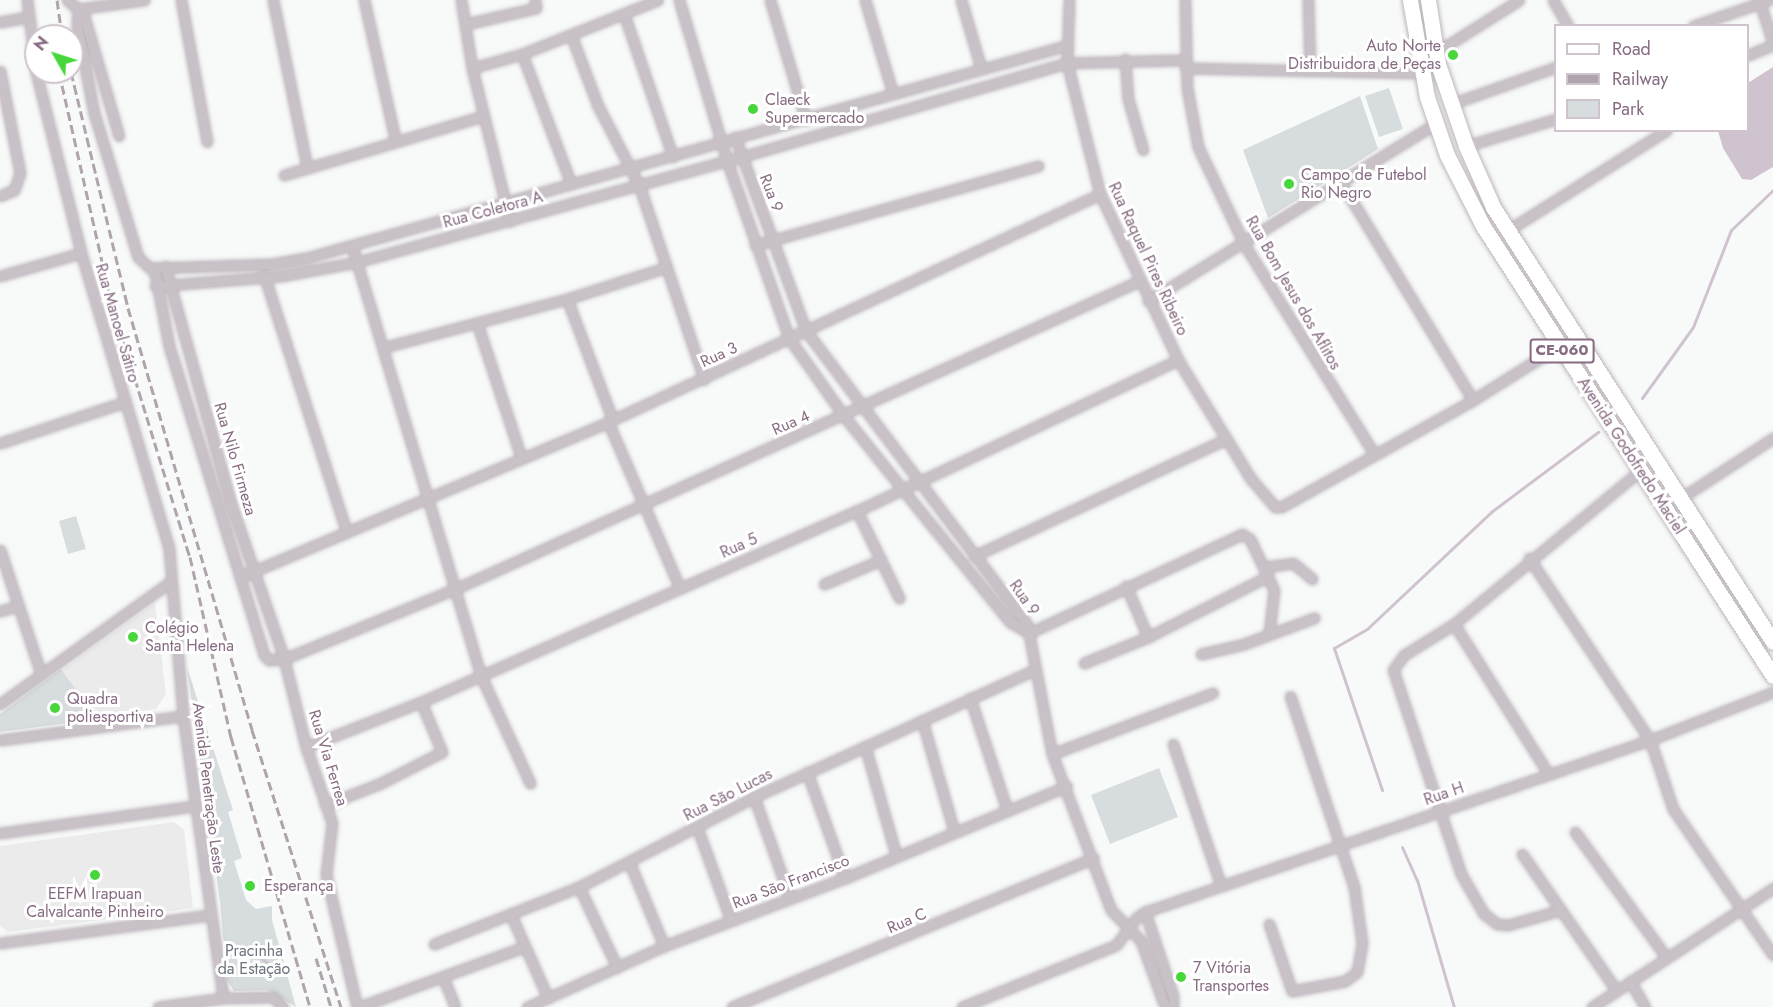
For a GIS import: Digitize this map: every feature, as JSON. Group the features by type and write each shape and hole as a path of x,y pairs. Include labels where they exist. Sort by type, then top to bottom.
{"main road":[{"name":"Avenida Godofredo Maciel","path":"1410,0 1421,73 1435,124 1483,226 1773,676"},
{"name":"Avenida Godofredo Maciel","path":"1428,0 1435,53 1451,104 1466,147 1507,231 1773,642"}],"street":[{"name":"Rua Manoel Sátiro","path":"27,0 30,24"},
{"path":"67,0 80,9 119,136"},
{"path":"80,9 144,0"},
{"path":"181,0 207,142"},
{"path":"273,0 307,167"},
{"path":"364,0 395,139"},
{"path":"461,0 472,68 503,202 510,221"},
{"path":"472,68 522,54 658,0"},
{"name":"Rua 9","path":"679,0 727,161 789,338 844,416 1011,622 1031,641"},
{"path":"770,0 806,120"},
{"path":"865,0 894,94"},
{"path":"961,0 981,68"},
{"name":"Rua Raquel Pires Ribeiro","path":"1069,0 1067,63 1100,194 1148,301 1178,360 1226,439 1272,504 1281,507 1374,454"},
{"name":"Rua Bom Jesus dos Aflitos","path":"1185,0 1185,64 1191,125 1198,147 1244,244 1374,454"},
{"path":"1308,0 1310,70"},
{"path":"1435,53 1519,0"},
{"path":"1552,0 1568,24"},
{"path":"1698,24 1763,1 1773,44 1749,55"},
{"path":"466,24 535,4"},
{"path":"80,9 77,25 94,113 138,257 153,269"},
{"path":"624,14 673,157"},
{"path":"1722,15 1725,24"},
{"path":"0,22 29,17"},
{"path":"570,35 629,170 639,185 704,379"},
{"name":"Rua Coletora A","path":"153,269 165,266 261,264 306,258 503,202 629,170 722,140 806,120 981,68 1068,45"},
{"path":"522,54 571,184"},
{"path":"1125,59 1128,99 1143,150"},
{"name":"Rua Coletora A","path":"155,286 265,278 357,262 727,161 741,154 1067,63 1125,59 1310,70 1421,73"},
{"path":"1451,104 1554,68"},
{"path":"0,71 20,173 14,190 0,196"},
{"name":"Rua Manoel Sátiro","path":"39,84 81,253 169,549 170,582"},
{"path":"826,114 831,129"},
{"path":"284,175 395,139 483,116"},
{"path":"1466,147 1554,120"},
{"path":"1148,301 1342,184 1435,124"},
{"path":"1507,231 1664,132"},
{"name":"Rua 9","path":"735,137 806,332 861,409 920,482 1021,615 1031,641"},
{"path":"755,245 1038,166"},
{"path":"1342,184 1473,400"},
{"name":"Rua 3","path":"240,577 704,379 1100,194"},
{"path":"352,246 385,347 481,676 530,783"},
{"path":"0,276 81,253"},
{"path":"261,264 346,530"},
{"name":"Rua Nilo Firmeza","path":"153,269 169,346 264,655 269,660 284,659 253,571 165,266"},
{"path":"385,347 567,299 667,267"},
{"name":"Rua 4","path":"284,659 455,590 643,504 861,409 1139,281"},
{"path":"567,299 610,420 643,504 680,588"},
{"path":"477,323 521,458"},
{"path":"1374,454 1473,400 1559,346"},
{"name":"Rua 5","path":"306,747 421,702 857,510 1178,360"},
{"path":"0,442 124,402"},
{"path":"1681,498 1773,438"},
{"path":"974,556 1226,439"},
{"path":"1561,910 1508,925 1490,920 1461,874 1394,677 1396,662 1454,624 1529,558 1641,470"},
{"path":"857,510 899,598"},
{"path":"1165,1007 1141,941 1111,910 1067,786 1052,754 1034,670 1031,641 1126,586 1245,534 1275,594 1269,634"},
{"path":"0,550 41,674"},
{"path":"1529,558 1650,740 1673,809 1773,955"},
{"path":"824,584 880,560"},
{"path":"1084,663 1148,638 1266,572 1293,562 1312,579"},
{"path":"0,704 170,582"},
{"name":"Avenida Penetração Leste","path":"170,582 183,716 209,915 223,998"},
{"path":"1126,586 1148,638"},
{"path":"0,611 17,606"},
{"path":"1201,654 1314,618"},
{"path":"1454,624 1548,773"},
{"name":"Rua Via Ferrea","path":"284,659 306,747 326,804 332,832 326,852 326,875 358,1007"},
{"name":"Rua São Lucas","path":"434,944 511,915 630,864 754,797 1034,670"},
{"name":"Rua H","path":"962,1007 1116,945 1145,912 1650,740 1773,692"},
{"path":"1052,754 1213,693"},
{"path":"1269,924 1287,984 1297,992 1345,981 1359,967 1360,915 1340,845 1290,696"},
{"path":"970,698 1007,810"},
{"path":"326,804 381,783 442,752 421,702"},
{"path":"0,740 183,716"},
{"path":"922,720 954,831"},
{"path":"1173,744 1221,886"},
{"path":"865,746 896,855"},
{"path":"807,772 845,878"},
{"name":"Rua São Francisco","path":"527,1007 664,946 845,878 1067,786"},
{"path":"754,797 790,898"},
{"path":"0,833 195,806"},
{"path":"697,827 731,921"},
{"path":"1575,832 1666,957"},
{"path":"1522,854 1616,990"},
{"name":"Rua C","path":"732,1007 1093,858"},
{"path":"630,864 664,946"},
{"path":"579,887 617,967"},
{"path":"1592,1007 1773,888"},
{"path":"1145,912 1173,996 1173,1007"},
{"path":"0,943 209,915"},
{"path":"511,915 548,998"},
{"path":"358,1007 525,947"},
{"path":"443,977 455,1007"},
{"path":"1629,981 1645,1007"},
{"path":"158,1007 223,998 273,997 283,1007"}],"shaded area":[{"path":"1773,67 1773,167 1751,180 1742,179 1723,148 1718,132 1749,132 1749,82"},
{"name":"Colégio Santa Helena","path":"155,603 166,694 156,709 84,720 81,696 62,670"},
{"name":"EEFM Irapuan Calvalcante Pinheiro","path":"174,822 184,830 193,908 8,932 0,926 0,846"}],"green space":[{"path":"1389,88 1403,129 1379,137 1365,96"},
{"name":"Campo de Futebol Rio Negro","path":"1360,96 1378,149 1268,218 1243,150"},
{"path":"76,516 86,549 68,554 59,521"},
{"name":"Pracinha da Estação","path":"187,667 233,810 228,812 242,858 234,861 246,900 256,909 272,906 272,920 296,1007 267,990 234,991 227,980 220,902"},
{"path":"61,669 81,696 84,721 0,732 0,714"},
{"path":"1159,768 1178,817 1110,844 1091,795"}],"waterway":[{"path":"1642,398 1693,327 1731,230 1773,190"},
{"path":"1382,790 1334,648 1368,628 1491,512 1598,432"},
{"path":"1402,847 1417,880 1454,1007"},
{"path":"245,946 270,965 282,966"}],"railway":[{"path":"57,0 60,24"},
{"path":"62,84 111,301 190,557 231,737 310,1007"},
{"path":"74,84 128,308 252,730 341,1007"},
{"path":"316,958 331,1007"}],"place":[{"name":"Auto Norte Distribuidora de Peças","path":"1453,55"},
{"name":"Claeck Supermercado","path":"753,109"},
{"name":"Campo de Futebol Rio Negro","path":"1289,184"},
{"name":"Colégio Santa Helena","path":"133,637"},
{"name":"Quadra poliesportiva","path":"55,708"},
{"name":"EEFM Irapuan Calvalcante Pinheiro","path":"95,875"},
{"name":"Esperança","path":"250,886"},
{"name":"7 Vitória Transportes","path":"1181,977"}]}
